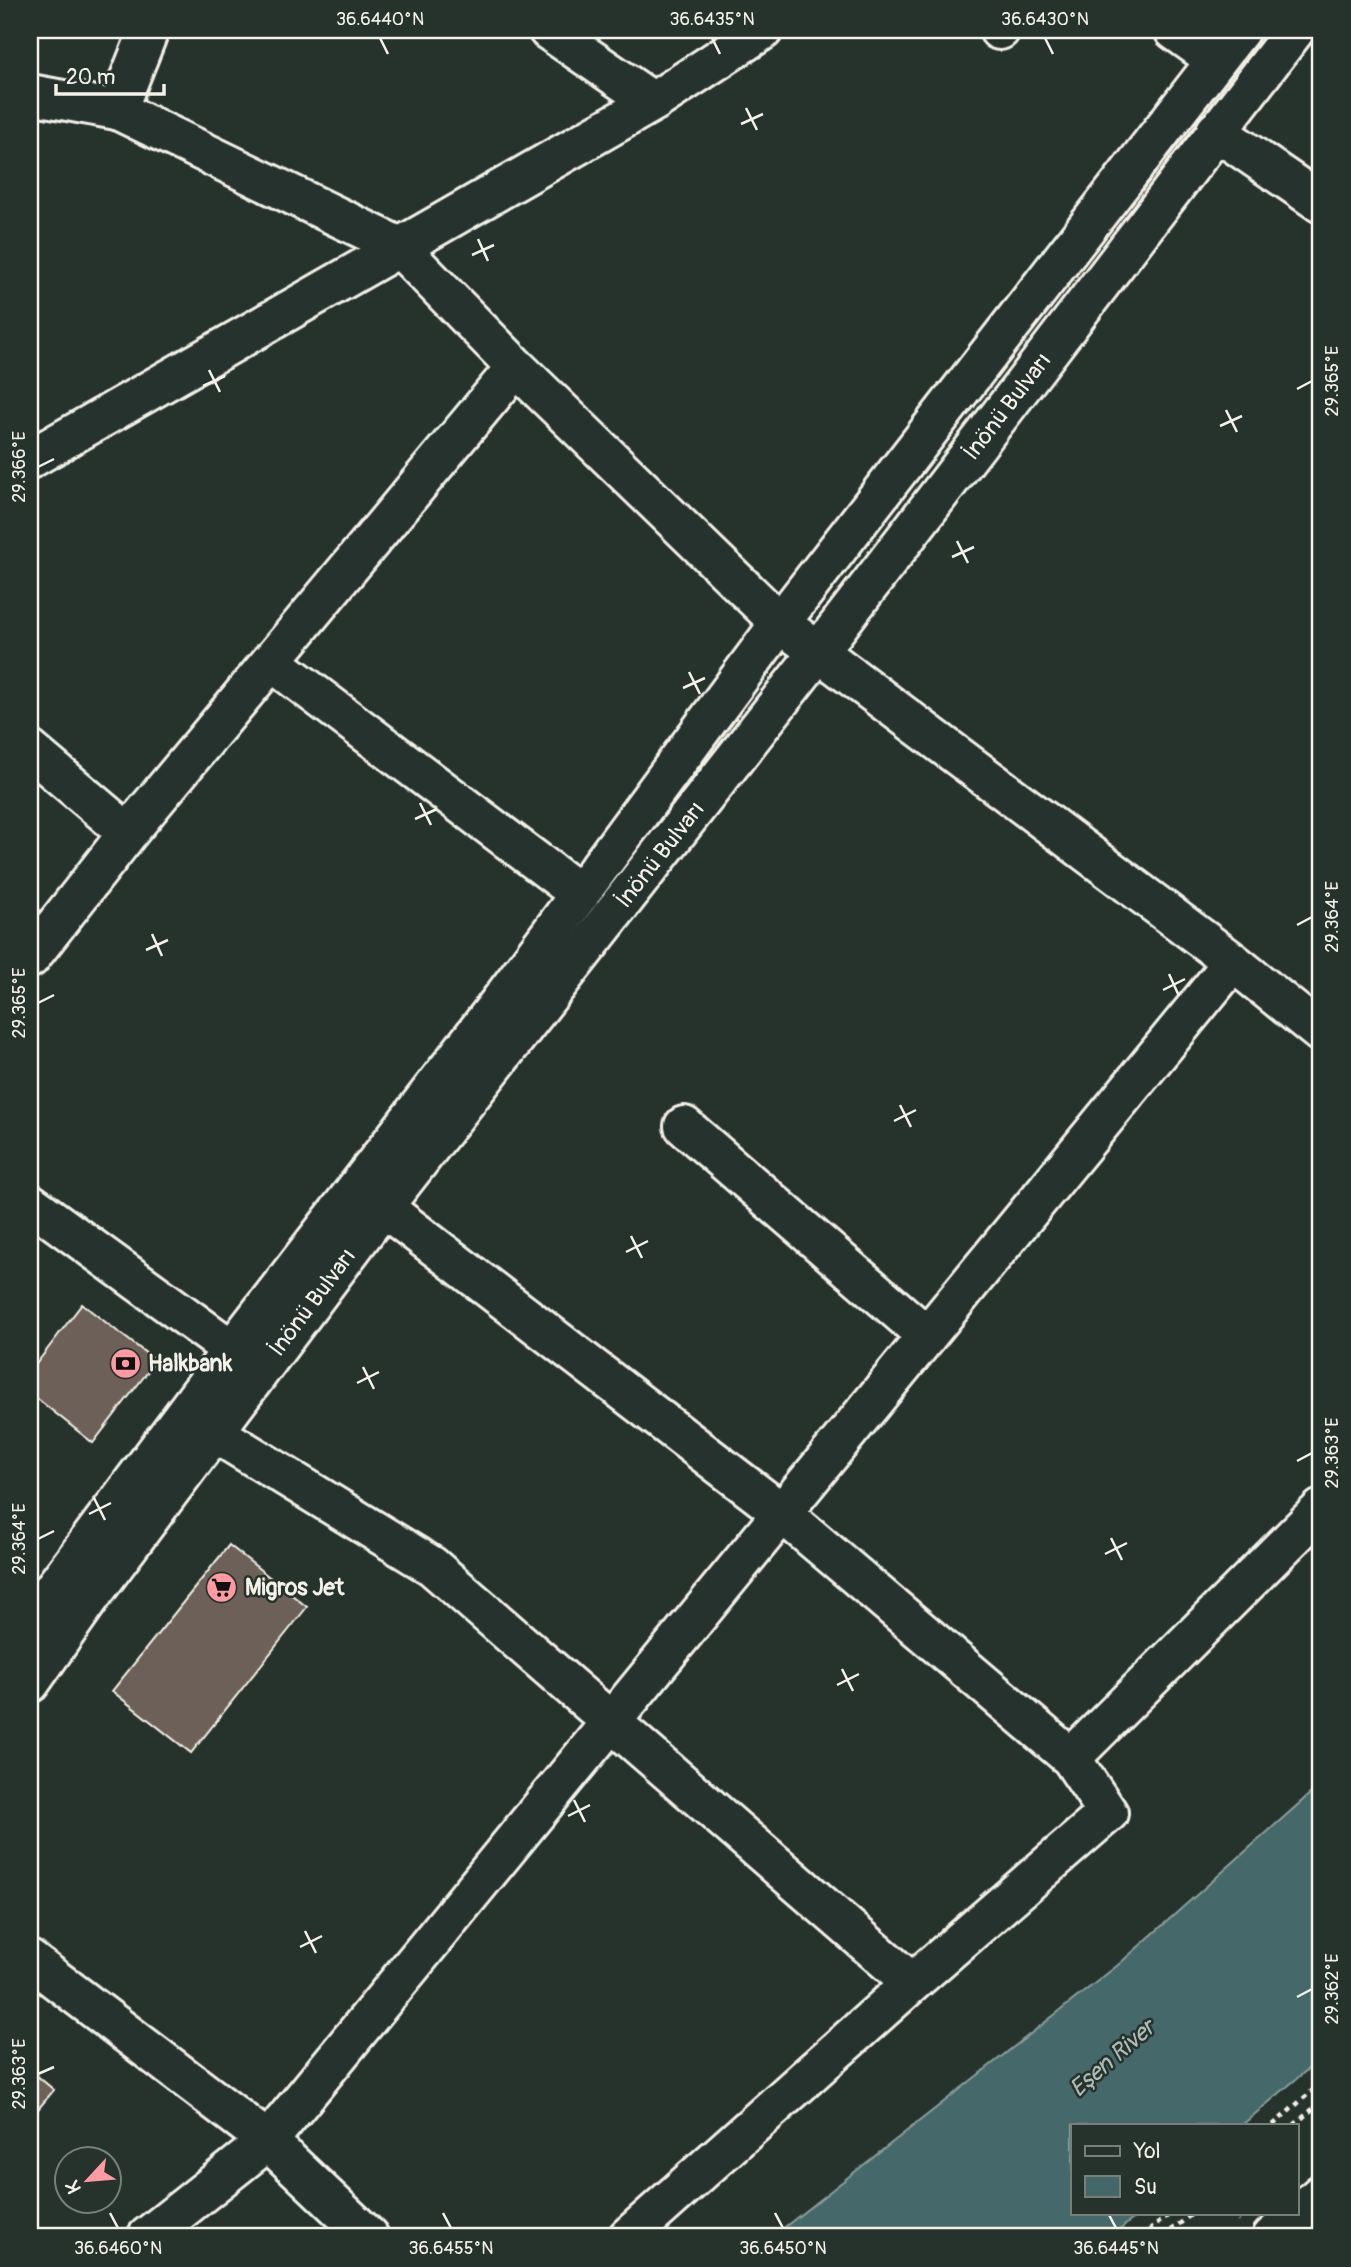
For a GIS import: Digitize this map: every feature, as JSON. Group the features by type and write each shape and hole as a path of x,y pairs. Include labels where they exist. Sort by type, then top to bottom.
{"street":[{"path":"117,110 149,30"},
{"path":"548,30 653,102"},
{"path":"30,459 653,102 763,30"},
{"path":"1174,30 1216,60"},
{"name":"İnönü Bulvarı","path":"30,1683 89,1599 215,1433 245,1360 499,1003 780,623 1240,30"},
{"name":"İnönü Bulvarı","path":"30,1620 245,1360 383,1207 819,651 1295,30"},
{"path":"30,94 117,110 398,246 516,367 780,623 1233,962 1321,1033"},
{"path":"1216,131 1321,203"},
{"path":"30,958 128,833 516,367"},
{"path":"271,661 580,894"},
{"path":"30,750 128,833"},
{"path":"147,2237 268,2141 1233,962"},
{"path":"684,1126 927,1336"},
{"path":"30,1203 245,1360"},
{"path":"383,1207 782,1513 1071,1758 1108,1813 912,1983 628,2237"},
{"path":"215,1433 432,1566 912,1983"},
{"path":"1071,1758 1321,1509"},
{"path":"30,1960 268,2141 369,2237"},
{"path":"1272,2237 1321,2194"}],"path":[{"path":"1274,2124 1321,2083"},
{"path":"1295,2124 1321,2102"},
{"path":"1142,2237 1170,2214"},
{"path":"1163,2237 1192,2214"}],"water":[{"name":"Eşen River","path":"1321,1784 1321,2058 1243,2124 1071,2124 1071,2214 1139,2214 1111,2237 772,2237 1118,1965"}],"building":[{"path":"82,1304 156,1361 93,1443 30,1393 30,1372"},
{"path":"229,1545 307,1607 191,1753 112,1691"},
{"path":"30,2070 54,2090 30,2119"}],"place":[{"name":"Halkbank","path":"125,1363"},
{"name":"Migros Jet","path":"222,1587"}]}
